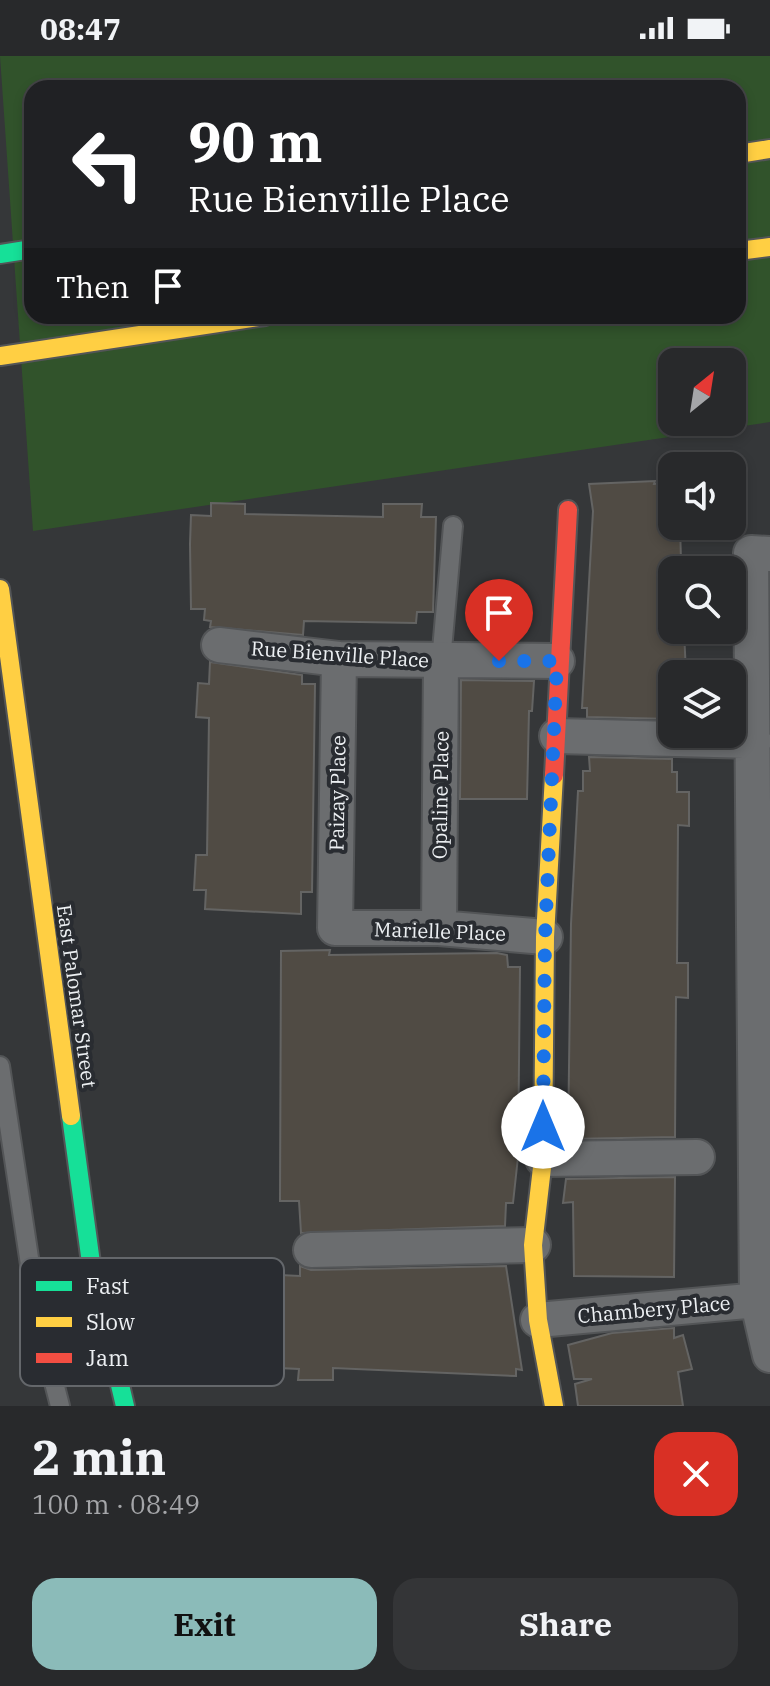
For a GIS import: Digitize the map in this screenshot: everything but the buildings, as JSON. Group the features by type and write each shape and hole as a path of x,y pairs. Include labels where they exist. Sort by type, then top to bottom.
{"street":[{"path":"746,153 770,149"},
{"path":"746,250 770,247"},
{"path":"0,254 24,250"},
{"path":"0,356 212,324"},
{"path":"554,1406 538,1320 533,1245 543,1159 545,937 557,736 557,661 568,510"},
{"path":"761,554 754,741 764,1299 770,1355"},
{"name":"East Palomar Street","path":"0,589 90,1258"},
{"name":"Rue Bienville Place","path":"219,645 339,659 557,661"},
{"name":"Paizay Place","path":"335,928 339,659"},
{"name":"Opaline Place","path":"439,928 441,661"},
{"path":"557,736 754,741"},
{"name":"Marielle Place","path":"335,928 439,928 545,937"},
{"path":"543,1159 697,1157"},
{"path":"311,1250 533,1245"},
{"name":"Chambery Place","path":"538,1320 764,1299"},
{"name":"East Palomar Street","path":"120,1386 125,1406"}],"lane":[{"path":"441,661 453,526"},
{"path":"0,1066 29,1258"},
{"path":"55,1386 60,1406"}],"green space":[{"path":"0,56 770,56 770,422 746,426 746,348 658,348 658,436 675,436 33,531"}],"traffic: fast":[{"path":"0,254 24,250"},
{"path":"71,1116 90,1258"},
{"path":"120,1386 125,1406"}],"traffic: slow":[{"path":"746,153 770,149"},
{"path":"746,250 770,247"},
{"path":"0,356 212,324"},
{"path":"0,589 71,1116"},
{"path":"554,775 545,937 543,1159 533,1245 538,1320 554,1406"}],"traffic: jam":[{"path":"554,775 568,510"}],"route":[{"path":"499,661 557,661 557,736 545,937 543,1127"}]}
